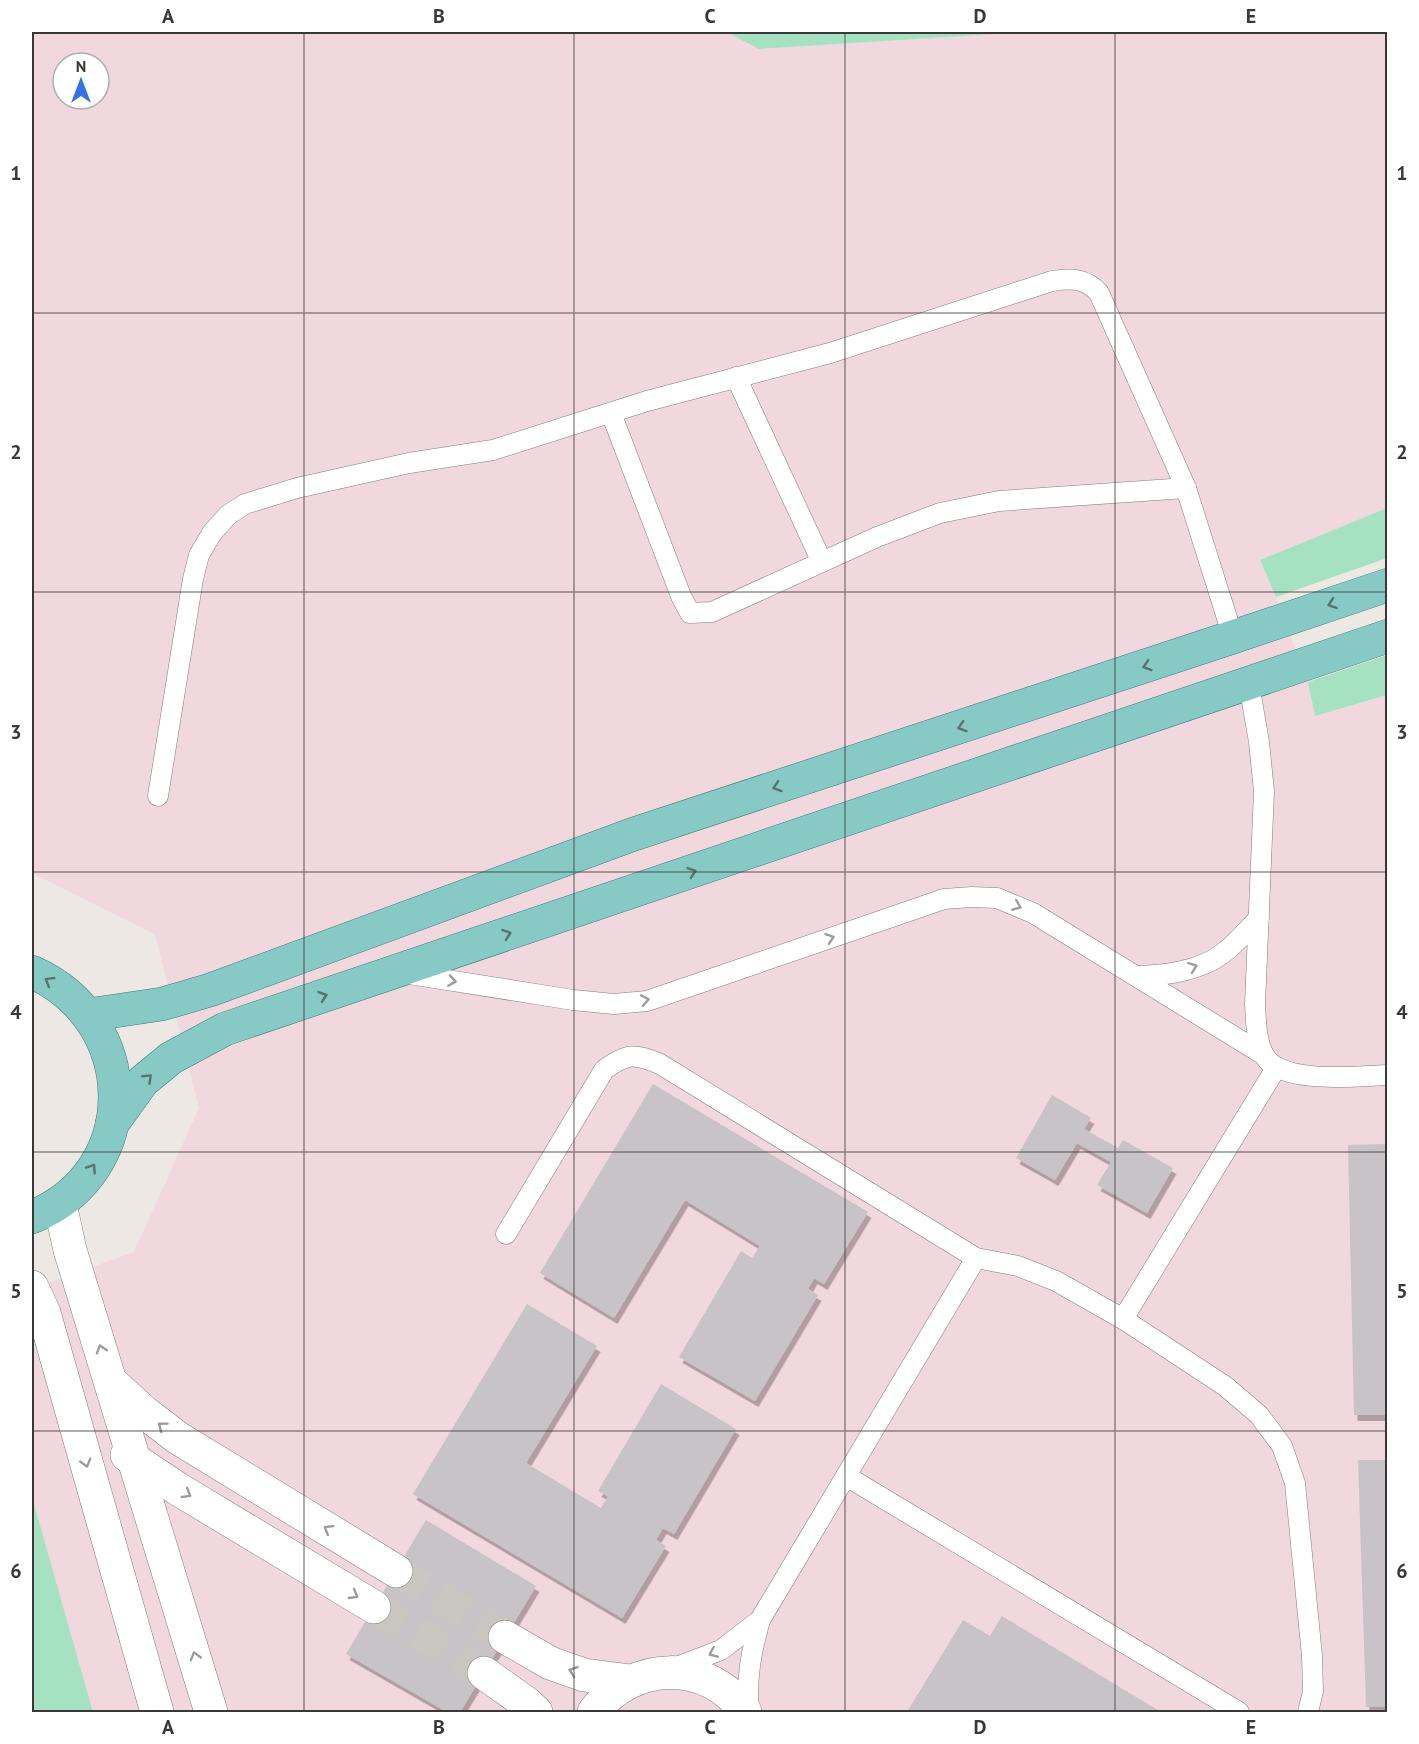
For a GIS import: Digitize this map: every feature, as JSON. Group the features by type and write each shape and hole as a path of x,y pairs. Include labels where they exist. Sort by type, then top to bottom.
{"main road":[{"path":"88,1015 162,1004 210,990 634,834 1388,585"},
{"path":"112,1124 143,1081 171,1058 225,1029 1388,636"},
{"path":"32,972 49,979 71,995 88,1015 101,1034 110,1056 114,1078 115,1101 112,1124 104,1147 92,1170 46,1210"}],"street":[{"path":"46,1210 67,1240 211,1713"},
{"path":"32,1287 44,1313 157,1713"},
{"path":"111,1382 144,1412 178,1438 396,1571"},
{"path":"72,1411 135,1461 178,1489 375,1607"},
{"path":"505,1637 550,1663 584,1675 688,1674 715,1684 738,1702 747,1713"},
{"path":"484,1672 536,1713"},
{"path":"594,1713 604,1698 644,1676"}],"lane":[{"path":"158,796 193,579 199,555 212,533 228,515 245,504 297,488 409,463 493,450 647,401 830,353 1052,281 1082,280 1092,285 1099,293 1186,488 1233,638"},
{"path":"736,377 822,562"},
{"path":"611,413 690,614 712,612 877,537 940,513 989,503 1186,488"},
{"path":"1249,684 1259,742 1264,791 1255,1004 1257,1030 1270,1062"},
{"path":"394,972 594,1002 614,1004 647,1001 944,899 997,898 1033,913 1270,1062 1303,1076 1388,1075"},
{"path":"1136,976 1161,976 1190,969 1220,956 1259,918"},
{"path":"506,1234 604,1070 620,1058 643,1057 660,1064 976,1258 1018,1266 1056,1281 1123,1319 1225,1386 1259,1415 1281,1446 1295,1483 1312,1656 1313,1691 1308,1713"},
{"path":"1123,1319 1270,1062"},
{"path":"747,1713 749,1659 760,1620 976,1258"},
{"path":"846,1476 1239,1713"},
{"path":"644,1676 721,1650 760,1620"}],"shaded area":[{"path":"32,32 726,32 759,49 1025,32 1387,32 1387,508 1260,561 1308,682 1315,716 1387,695 1387,1712 93,1712 32,1497 32,1289 134,1252 199,1108 155,934 32,873"}],"green space":[{"path":"726,32 1025,32 759,49"},
{"path":"1387,508 1387,558 1276,597 1260,560"},
{"path":"1387,655 1387,695 1315,716 1308,682"},
{"path":"32,1497 93,1712 32,1712"}],"building":[{"path":"653,1084 868,1212 824,1284 814,1278 808,1289 818,1295 755,1401 679,1357 741,1251 752,1258 760,1246 685,1200 614,1318 540,1273"},
{"path":"1052,1095 1091,1118 1084,1129 1118,1148 1123,1140 1173,1168 1147,1213 1097,1185 1111,1162 1077,1143 1055,1180 1016,1158"},
{"path":"1388,1144 1388,1415 1354,1415 1348,1145"},
{"path":"527,1304 597,1346 526,1463 601,1508 608,1496 598,1491 661,1384 736,1429 674,1534 663,1528 656,1540 666,1546 622,1618 413,1494"},
{"path":"1358,1460 1388,1460 1388,1706 1366,1707"},
{"path":"426,1520 536,1586 460,1712 447,1712 346,1654"},
{"path":"1002,1616 1161,1712 907,1712 963,1620 990,1636"}],"tunnel":[{"path":"396,1571 505,1637"},
{"path":"374,1607 484,1673"}]}
